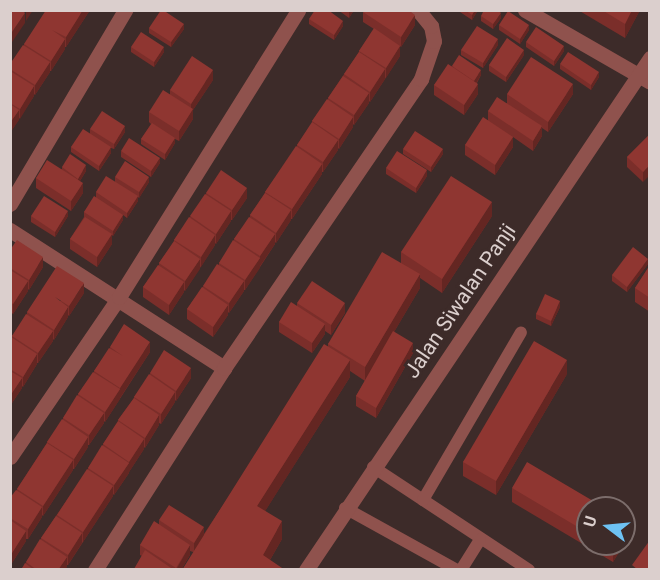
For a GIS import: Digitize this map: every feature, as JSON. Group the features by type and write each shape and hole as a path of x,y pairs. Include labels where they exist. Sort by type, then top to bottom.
{"street":[{"path":"10,204 125,10"},
{"path":"10,457 119,297 298,10"},
{"path":"95,570 224,368 421,79 434,41 431,26 418,10"},
{"path":"525,10 643,80"},
{"name":"Jalan Siwalan Panji","path":"306,570 373,467 643,80 650,57"},
{"path":"10,230 119,297 224,368"}],"lane":[{"path":"423,500 521,332"},
{"path":"373,467 529,570"},
{"path":"345,508 459,570 480,539"}],"building":[{"path":"10,10 22,10 25,13 10,35"},
{"path":"46,10 83,10 66,37 52,30 65,39 51,61 24,44"},
{"path":"161,10 184,24 171,42 149,28"},
{"path":"315,10 328,10 343,21 334,35 309,19"},
{"path":"364,10 408,10 415,15 401,37 363,12"},
{"path":"465,10 475,10 472,15"},
{"path":"484,10 497,10 501,13 493,24 481,16"},
{"path":"602,10 632,10 625,24"},
{"path":"508,11 529,25 520,39 499,25"},
{"path":"477,26 498,39 483,63 461,50"},
{"path":"536,27 564,46 554,61 526,42"},
{"path":"374,28 400,46 386,68 359,51"},
{"path":"141,32 164,47 154,62 131,47"},
{"path":"507,38 524,50 506,77 489,65"},
{"path":"23,45 50,62 35,85 10,69 10,64"},
{"path":"359,52 385,69 370,92 344,74"},
{"path":"568,52 599,72 591,85 560,64"},
{"path":"459,55 481,70 474,81 452,66"},
{"path":"192,56 213,70 191,104 170,90"},
{"path":"531,57 573,84 548,122 507,94"},
{"path":"448,64 478,84 464,105 434,85"},
{"path":"10,71 34,86 20,109 10,103"},
{"path":"343,76 369,93 354,115 328,98"},
{"path":"163,90 193,109 179,131 149,112"},
{"path":"497,97 542,126 533,141 488,111"},
{"path":"327,99 353,117 339,139 312,121"},
{"path":"10,104 19,110 10,123"},
{"path":"102,111 125,126 114,144 90,129"},
{"path":"483,117 513,137 495,165 465,145"},
{"path":"312,122 338,140 323,162 297,145"},
{"path":"152,123 175,138 165,154 141,139"},
{"path":"83,129 111,147 99,166 71,147"},
{"path":"415,131 443,149 431,167 403,149"},
{"path":"650,134 650,165 643,172 627,157"},
{"path":"129,138 160,158 151,171 121,151"},
{"path":"296,146 322,164 292,209 265,192"},
{"path":"397,151 427,170 416,188 386,168"},
{"path":"70,154 86,165 78,179 62,167"},
{"path":"47,160 83,183 71,201 36,178"},
{"path":"125,161 149,177 139,192 115,177"},
{"path":"221,170 247,188 232,210 206,193"},
{"path":"106,176 138,196 127,213 96,192"},
{"path":"451,176 492,202 442,279 401,252"},
{"path":"265,193 291,210 276,233 250,215"},
{"path":"205,194 231,211 216,234 190,216"},
{"path":"44,196 68,211 55,232 31,216"},
{"path":"94,196 123,215 113,231 84,212"},
{"path":"85,217 112,234 97,257 70,239"},
{"path":"189,217 215,235 201,257 174,240"},
{"path":"249,217 275,234 260,256 234,239"},
{"path":"17,240 43,257 29,280 10,268 10,250"},
{"path":"233,240 260,258 245,280 219,263"},
{"path":"174,241 200,259 185,281 159,263"},
{"path":"633,247 648,259 627,287 612,275"},
{"path":"382,252 420,274 365,367 328,344"},
{"path":"217,264 244,281 229,303 203,286"},
{"path":"158,265 184,282 169,305 143,287"},
{"path":"650,265 650,298 635,288"},
{"path":"57,266 84,283 69,306 55,297 68,307 54,330 27,312"},
{"path":"10,270 28,281 13,304 10,302"},
{"path":"312,281 345,303 331,325 297,303"},
{"path":"202,287 228,305 213,327 187,309"},
{"path":"545,294 560,301 551,321 536,314"},
{"path":"291,302 325,324 312,343 279,322"},
{"path":"26,314 53,331 38,353 12,336"},
{"path":"124,324 150,342 120,388 94,371 109,348 123,356 110,347"},
{"path":"393,331 413,343 376,408 356,396"},
{"path":"11,337 37,354 23,377 10,369"},
{"path":"534,341 567,360 496,481 463,462"},
{"path":"324,344 350,360 257,506 282,521 263,555 285,570 182,570"},
{"path":"164,350 191,368 176,391 150,373"},
{"path":"10,371 22,378 10,396"},
{"path":"93,372 120,389 105,412 78,394"},
{"path":"149,374 175,392 161,414 134,397"},
{"path":"77,395 104,413 89,435 63,418"},
{"path":"134,398 159,415 145,438 118,420"},
{"path":"62,419 88,437 74,459 47,442"},
{"path":"118,421 144,439 129,462 103,444"},
{"path":"47,443 73,460 43,506 17,489"},
{"path":"102,445 129,463 114,485 88,468"},
{"path":"527,462 585,496 576,496 576,526 512,488"},
{"path":"87,469 113,486 83,532 57,515"},
{"path":"16,490 42,507 28,529 10,518 10,498"},
{"path":"169,505 204,527 194,543 159,520"},
{"path":"56,516 82,533 68,555 41,538"},
{"path":"10,520 26,531 12,553 10,552"},
{"path":"154,521 190,545 176,568 140,545"},
{"path":"40,539 67,557 58,570 37,570 26,562"},
{"path":"650,540 650,570 638,570 632,565"},
{"path":"145,550 174,570 134,569"},
{"path":"25,563 34,570 21,570"}]}
